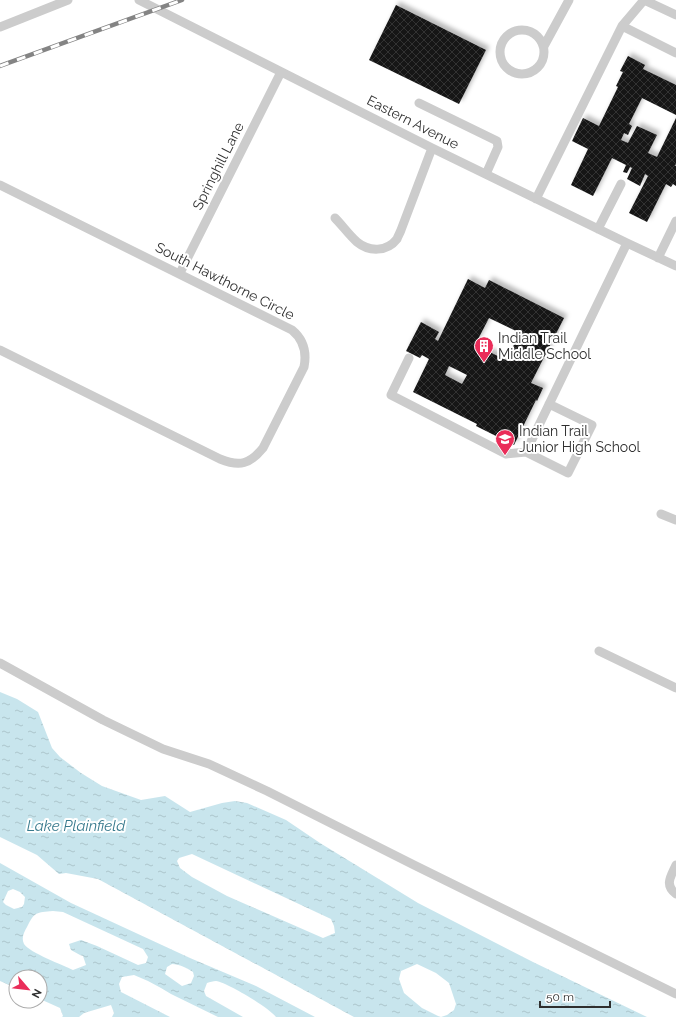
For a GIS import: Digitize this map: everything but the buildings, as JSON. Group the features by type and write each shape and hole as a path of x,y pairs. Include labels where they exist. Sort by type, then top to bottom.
{"street":[{"path":"0,27 68,0"},
{"name":"Eastern Avenue","path":"139,0 432,148 598,230 676,266"},
{"path":"544,46 542,40 534,32 528,30 517,30 511,32 503,40 500,52 501,58 506,68 516,74 528,74 534,71 542,63 545,52 544,46 569,0"},
{"path":"536,199 622,26 644,0 676,15"},
{"path":"622,26 676,53"},
{"name":"Springhill Lane","path":"180,273 281,72"},
{"path":"419,103 497,142 498,147 486,174"},
{"path":"335,218 357,242 368,248 385,248 392,244 401,230 432,148"},
{"path":"598,230 621,184"},
{"name":"South Hawthorne Circle","path":"0,185 180,273 292,330 297,334 303,344 306,354 304,367 263,448 254,458 234,464 220,459 0,350"},
{"path":"658,258 676,221"},
{"path":"526,452 627,243"},
{"path":"409,358 391,395 506,454 526,452 568,473 592,425 549,404"},
{"path":"661,514 676,520"},
{"path":"599,651 676,688"},
{"path":"0,663 110,723 163,749 209,764 267,791 414,866 676,994"},
{"path":"676,865 669,880 671,888 676,894"}],"water":[{"name":"Lake Plainfield","path":"0,692 17,699 38,712 52,748 60,757 81,773 102,786 141,800 165,796 190,812 222,803 235,801 247,803 286,820 320,843 418,903 533,962 647,1017 441,1017 354,1017 98,879 66,873 59,874 37,855 0,837","holes":["192,854 331,919 335,933 323,938 227,896 192,877 180,868 177,861 179,858","417,964 436,973 449,983 456,1004 454,1010 447,1015 441,1017 422,1008 404,993 399,979 401,971"]},
{"name":"Lake Plainfield","path":"0,863 71,903 190,958 256,986 315,1017 276,1017 265,1007 248,996 229,986 215,981 207,983 204,991 206,996 243,1017 218,1017 134,975 122,977 119,984 121,992 170,1017 112,1017 114,1013 111,1005 84,1013 79,1017 62,1017 60,1008 48,1003 48,969 8,969 8,984 0,981","holes":["13,889 20,892 25,897 22,907 14,909 3,902 8,891","53,911 63,912 143,949 148,957 146,963 138,965 81,940 69,944 71,950 83,956 86,965 73,970 40,955 24,944 24,933 34,915","172,964 186,968 193,972 194,976 191,983 182,986 165,974 167,967"]}],"railway":[{"path":"0,66 182,0"}],"place":[{"name":"Indian Trail Middle School","path":"484,363"},
{"name":"Indian Trail Junior High School","path":"505,456"}]}
